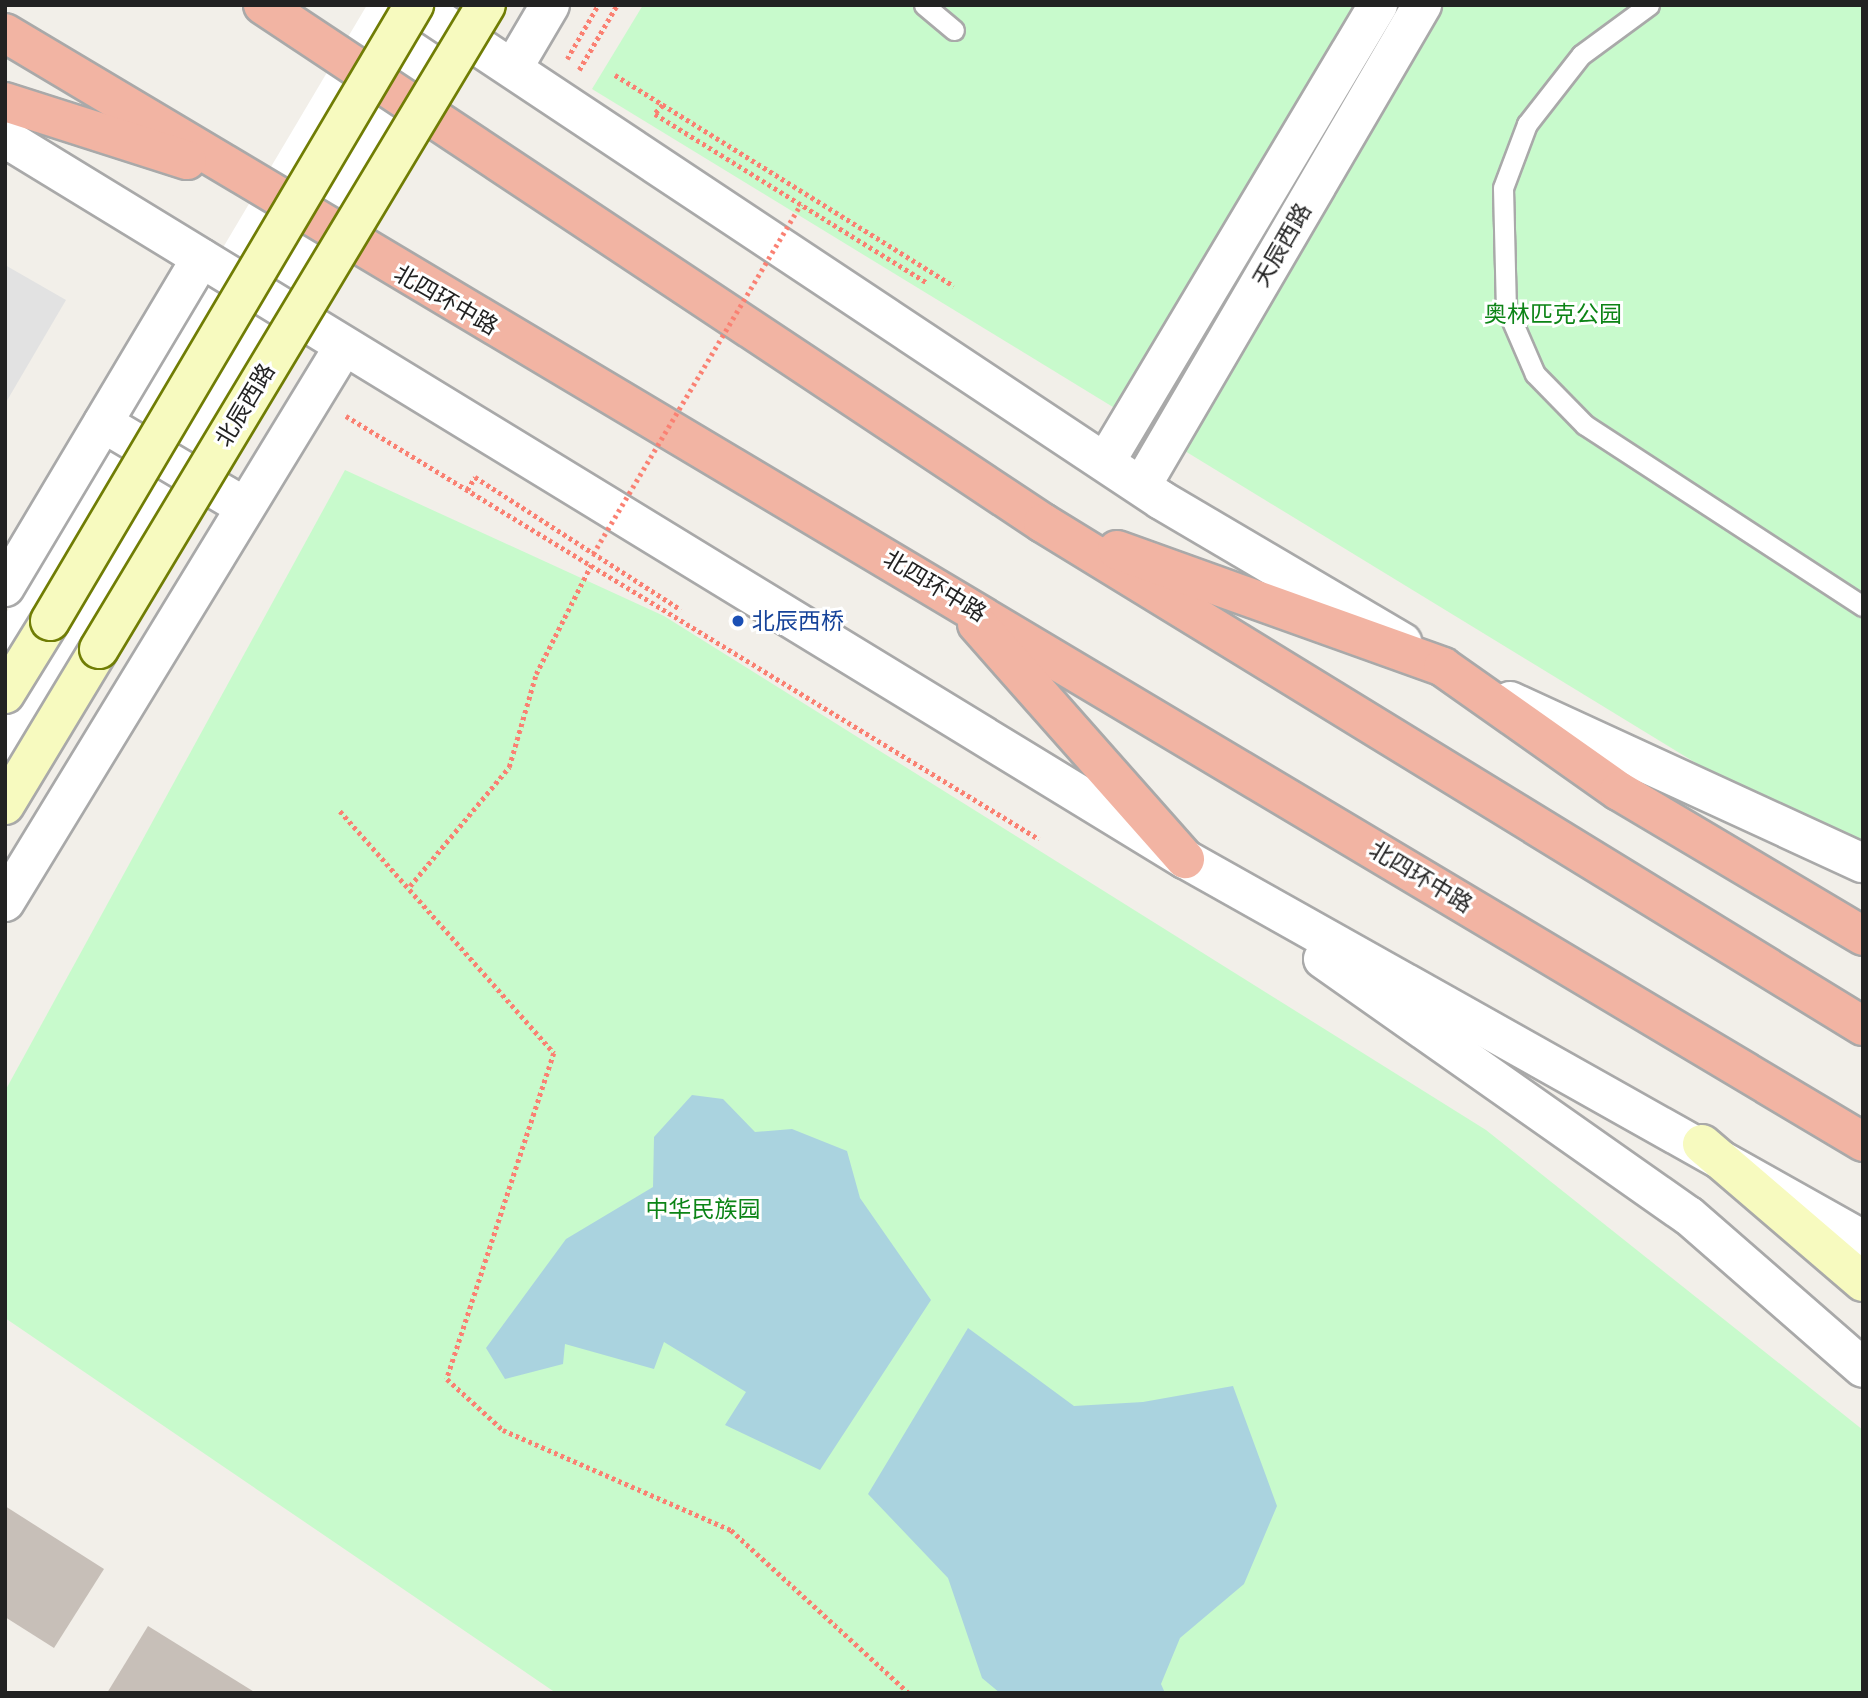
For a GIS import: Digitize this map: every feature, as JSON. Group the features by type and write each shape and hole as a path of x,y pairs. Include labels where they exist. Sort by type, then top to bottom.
{"highway":[{"path":"263,5 1043,523 1863,1026"},
{"name":"北四环中路","path":"5,33 248,180 953,596 1863,1142"},
{"path":"5,102 248,180"},
{"path":"1043,523 1443,667 1619,791 1863,936"},
{"path":"953,596 1185,859"}],"main road":[{"path":"5,694 415,5"},
{"name":"北辰西路","path":"5,805 486,5"},
{"path":"1702,1144 1863,1282"}],"street":[{"path":"415,5 513,68 560,86 1142,485 1443,667 1863,863"},
{"path":"513,68 550,5"},
{"name":"天辰西路","path":"1142,485 1422,5"},
{"name":"天辰西路","path":"1106,461 1375,7"},
{"path":"5,138 1185,859 1702,1144 1863,1240"},
{"path":"5,587 201,258"},
{"path":"5,902 345,345"},
{"path":"103,423 245,508"},
{"path":"1185,859 1689,1216 1863,1368"}],"lane":[{"path":"924,5 954,30"},
{"path":"1649,5 1581,55 1527,124 1503,188 1506,307 1535,374 1585,425 1863,606"}],"path":[{"path":"560,86 598,5"},
{"path":"560,86 617,5"},
{"path":"615,75 954,286"},
{"path":"663,105 655,114 928,284"},
{"path":"593,554 801,204"},
{"path":"346,416 1039,839"},
{"path":"467,490 475,477 681,610"},
{"path":"410,887 509,767 536,674 591,565"},
{"path":"340,811 554,1053 447,1379 503,1430 731,1530 909,1693"}],"green space":[{"name":"奥林匹克公园","path":"643,5 1863,5 1863,865 592,89"},
{"name":"中华民族园","path":"345,470 664,616 1486,1130 1863,1430 1863,1693 556,1693 5,1318 5,1091"}],"shaded area":[{"path":"5,265 66,300 5,404"}],"water":[{"path":"692,1095 723,1099 755,1132 792,1129 847,1151 860,1198 931,1300 820,1470 725,1425 746,1392 664,1342 654,1369 565,1344 563,1364 505,1379 486,1348 566,1239 653,1187 654,1137"},
{"path":"968,1328 1074,1406 1143,1402 1233,1386 1277,1506 1244,1584 1180,1638 1161,1684 1165,1693 1000,1693 982,1678 948,1578 868,1494"}],"pier":[{"path":"367,5 477,5 5,783 5,615"}],"building":[{"path":"5,1506 104,1569 54,1648 5,1617"},
{"path":"148,1626 256,1693 107,1693"}],"place":[{"name":"北辰西桥","path":"738,621"}]}
